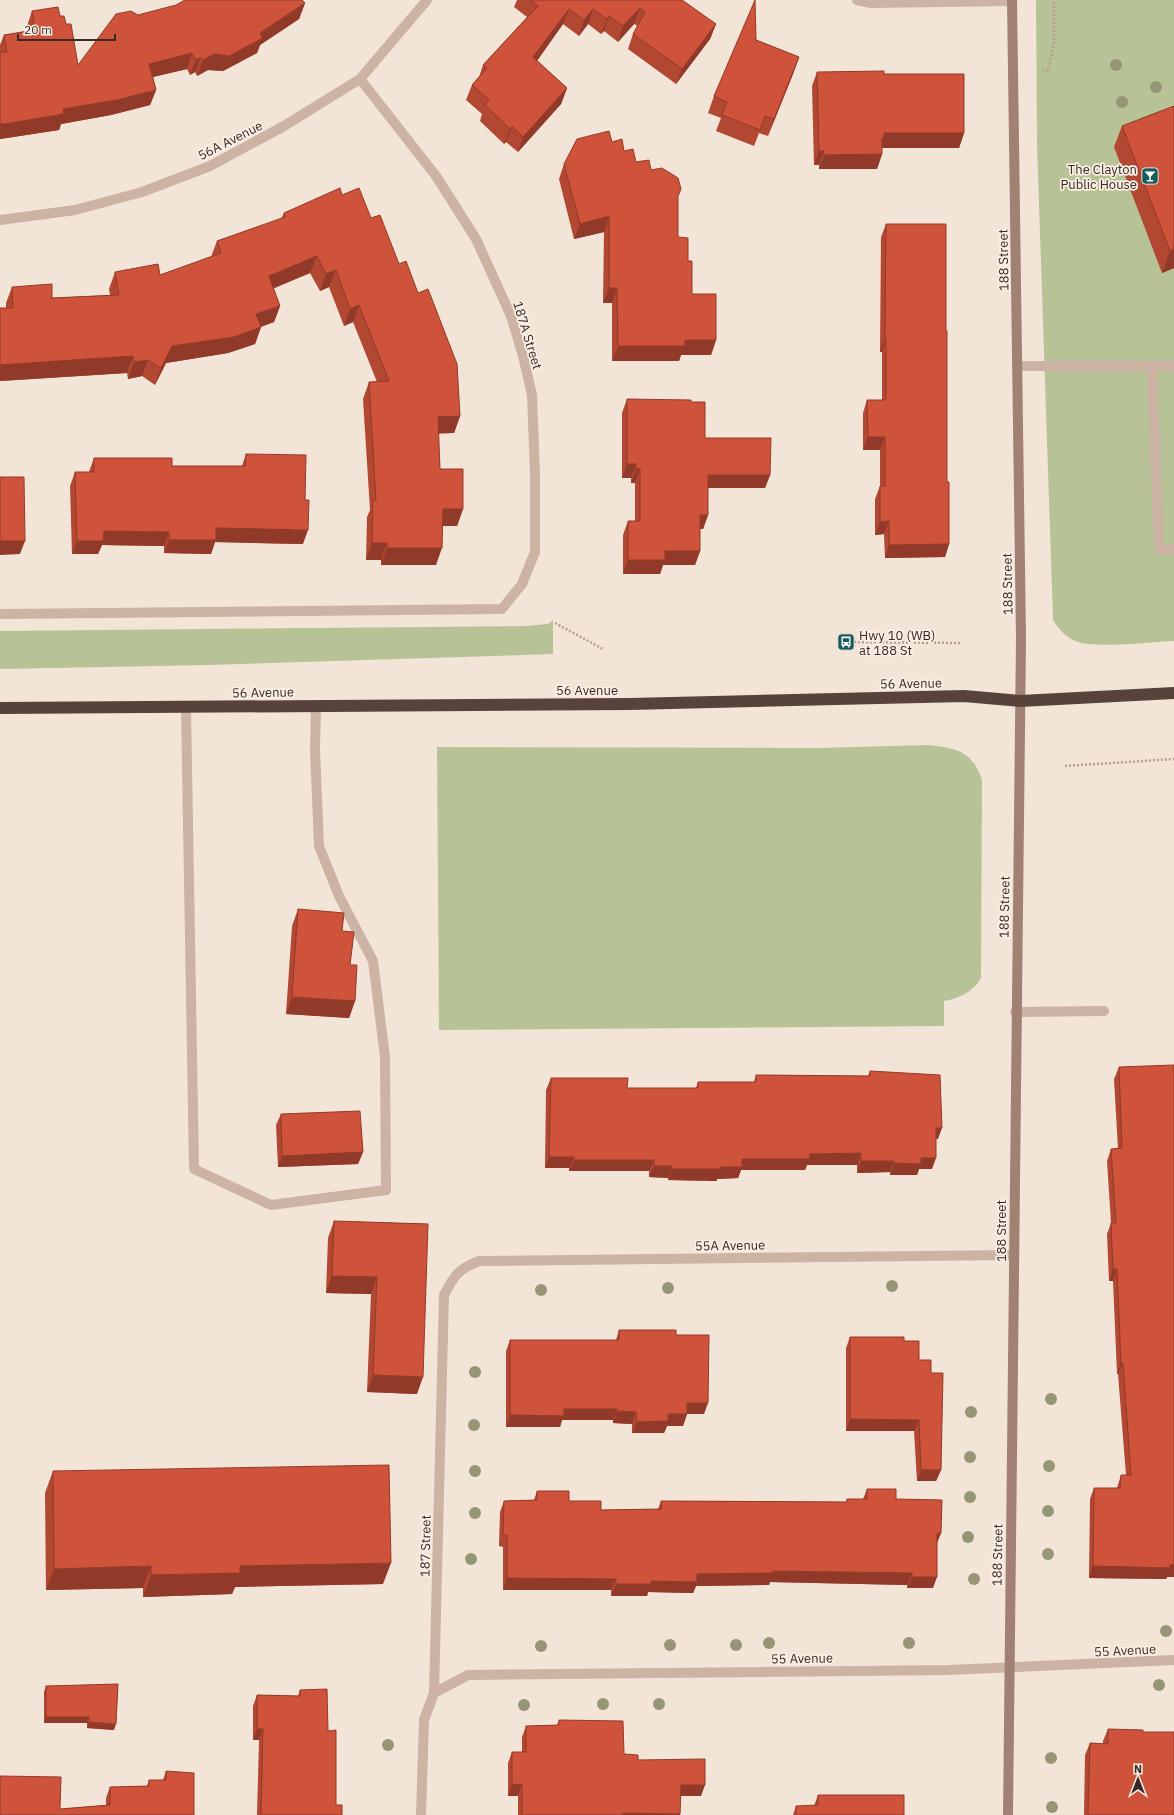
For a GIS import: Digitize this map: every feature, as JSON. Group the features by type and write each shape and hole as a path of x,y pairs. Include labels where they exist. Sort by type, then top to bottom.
{"highway":[{"name":"56 Avenue","path":"0,708 630,704 964,696 1020,701 1174,693"}],"street":[{"name":"56A Avenue","path":"0,220 75,210 142,192 210,166 284,126 360,79 427,0"},
{"path":"857,0 871,3 1012,0"},
{"name":"188 Street","path":"1008,1815 1015,1012 1021,638 1012,0"},
{"name":"187A Street","path":"0,614 502,609 522,584 535,552 535,475 532,395 523,356 511,316 476,239 436,176 360,79"},
{"path":"1018,366 1174,366"},
{"path":"1152,366 1158,550 1174,549"},
{"path":"186,708 194,1169 271,1205 386,1190 385,1057 373,961 339,896 319,846 315,750 316,705"},
{"path":"1015,1012 1104,1011"},
{"name":"55A Avenue","path":"453,1277 464,1267 479,1261 1014,1255"},
{"name":"187 Street","path":"421,1815 424,1720 434,1693 444,1295 453,1277"},
{"name":"55 Avenue","path":"434,1693 468,1675 1009,1668 1174,1660"}],"path":[{"path":"1043,72 1048,70 1054,44 1054,0"},
{"path":"555,623 602,649"},
{"path":"846,642 962,643"},
{"path":"1065,766 1174,759"}],"green space":[{"path":"1036,0 1174,0 1174,641 1109,645 1084,643 1075,641 1065,635 1053,620 1037,144"},
{"path":"553,620 553,654 210,665 0,669 0,631 526,626 548,624"},
{"path":"929,745 947,748 962,753 974,763 982,780 981,978 974,987 965,994 955,999 944,1001 944,1026 439,1030 437,747 817,748"}],"building":[{"path":"185,0 302,0 305,3 260,33 263,38 229,56 214,54 203,60 201,57 196,60 192,53 149,64 156,90 117,100 63,109 64,114 0,124 0,52 7,52 4,35 35,30 32,11 58,7 60,16 64,16 66,24 71,24 78,65 116,14 131,11 138,15 176,5"},
{"path":"530,0 682,0 716,24 682,69 633,34 645,12 640,8 623,26 609,16 607,19 593,9 584,20 569,9 533,57 567,88 523,137 512,126 510,129 485,105 489,100 472,85 487,68 483,65 538,6"},
{"path":"755,0 756,40 799,57 774,119 765,116 760,130 722,115 727,102 714,96"},
{"path":"884,71 884,74 964,74 964,133 884,133 884,138 882,138 882,154 824,155 824,151 819,151 817,72"},
{"path":"1174,106 1174,249 1170,251 1122,126"},
{"path":"609,131 612,142 622,139 624,151 633,149 636,162 649,160 651,170 662,168 678,178 681,189 678,196 678,237 688,238 688,261 692,261 692,294 716,294 716,340 685,340 685,346 618,346 617,288 609,288 609,216 580,224 564,164 577,139"},
{"path":"340,188 342,195 359,188 371,218 380,215 399,264 406,261 418,293 428,289 457,364 460,416 438,417 440,469 463,469 463,509 443,509 442,548 387,548 387,543 372,543 373,500 376,500 369,382 389,381 359,305 350,309 336,270 326,274 317,256 269,276 280,306 256,314 261,327 234,337 172,346 161,368 148,360 134,362 133,356 0,365 0,308 13,308 12,287 52,284 52,298 119,295 115,272 158,264 160,275 221,253 217,241 285,217 284,213"},
{"path":"886,224 946,224 947,482 949,482 949,544 889,545 889,521 880,522 880,486 885,486 885,437 868,437 867,400 885,400 886,398"},
{"path":"627,399 691,400 691,402 705,402 705,438 771,438 770,475 708,475 708,515 700,515 700,551 665,551 665,560 628,560 628,521 640,521 640,469 636,469 636,464 627,464"},
{"path":"246,454 306,455 305,500 309,500 308,530 216,528 216,540 169,540 169,532 104,531 103,541 77,541 75,472 94,472 94,458 172,458 172,466 245,466"},
{"path":"0,477 24,477 25,541 0,541"},
{"path":"298,909 344,913 342,931 354,932 350,965 357,965 355,1001 292,997"},
{"path":"1174,1065 1174,1565 1170,1565 1170,1568 1093,1566 1094,1488 1120,1488 1121,1475 1131,1475 1123,1363 1121,1363 1117,1269 1113,1269 1111,1223 1116,1223 1111,1149 1122,1148 1119,1067"},
{"path":"870,1071 940,1075 942,1128 936,1128 936,1158 921,1158 921,1164 894,1163 894,1161 861,1161 861,1153 810,1154 809,1159 742,1159 742,1167 721,1167 721,1169 672,1169 672,1166 654,1166 654,1160 574,1160 574,1157 549,1157 551,1078 628,1078 627,1088 698,1088 698,1082 756,1082 756,1075 870,1076"},
{"path":"360,1111 363,1152 282,1156 281,1114"},
{"path":"334,1221 428,1224 423,1377 373,1375 377,1277 332,1276"},
{"path":"619,1330 676,1330 676,1335 709,1335 708,1403 687,1403 687,1414 668,1414 668,1421 637,1422 636,1412 617,1411 617,1409 564,1409 564,1416 510,1415 510,1340 619,1340"},
{"path":"850,1337 904,1337 904,1341 919,1341 919,1360 931,1360 931,1373 943,1373 941,1470 921,1470 919,1420 850,1419"},
{"path":"389,1465 391,1563 240,1566 240,1573 151,1575 151,1566 54,1569 53,1471"},
{"path":"867,1489 896,1489 896,1499 942,1500 941,1533 937,1534 937,1577 912,1577 912,1573 773,1571 773,1573 697,1574 697,1582 651,1581 651,1584 616,1584 616,1579 507,1578 507,1535 503,1535 504,1501 537,1500 537,1491 569,1491 569,1501 601,1501 601,1510 662,1509 661,1501 847,1502 847,1499 867,1499"},
{"path":"118,1684 116,1724 89,1722 89,1717 46,1717 46,1686"},
{"path":"327,1689 328,1731 336,1730 336,1805 342,1805 342,1815 261,1815 263,1729 257,1729 257,1695 300,1696 300,1690"},
{"path":"559,1720 623,1721 624,1754 638,1755 638,1760 705,1759 705,1785 681,1785 680,1814 623,1813 623,1815 522,1815 522,1784 512,1785 512,1752 526,1752 526,1726 559,1725"},
{"path":"1108,1729 1143,1730 1143,1732 1174,1732 1174,1815 1088,1815 1090,1743 1108,1744"},
{"path":"166,1771 194,1773 194,1815 0,1815 0,1776 61,1777 60,1809 110,1805 110,1787 149,1786 149,1780 166,1780"},
{"path":"818,1795 904,1795 904,1815 796,1815 796,1806 818,1805"}],"place":[{"name":"The Clayton Public House","path":"1150,176"},
{"name":"Hwy 10 (WB) at 188 St","path":"846,642"}]}
